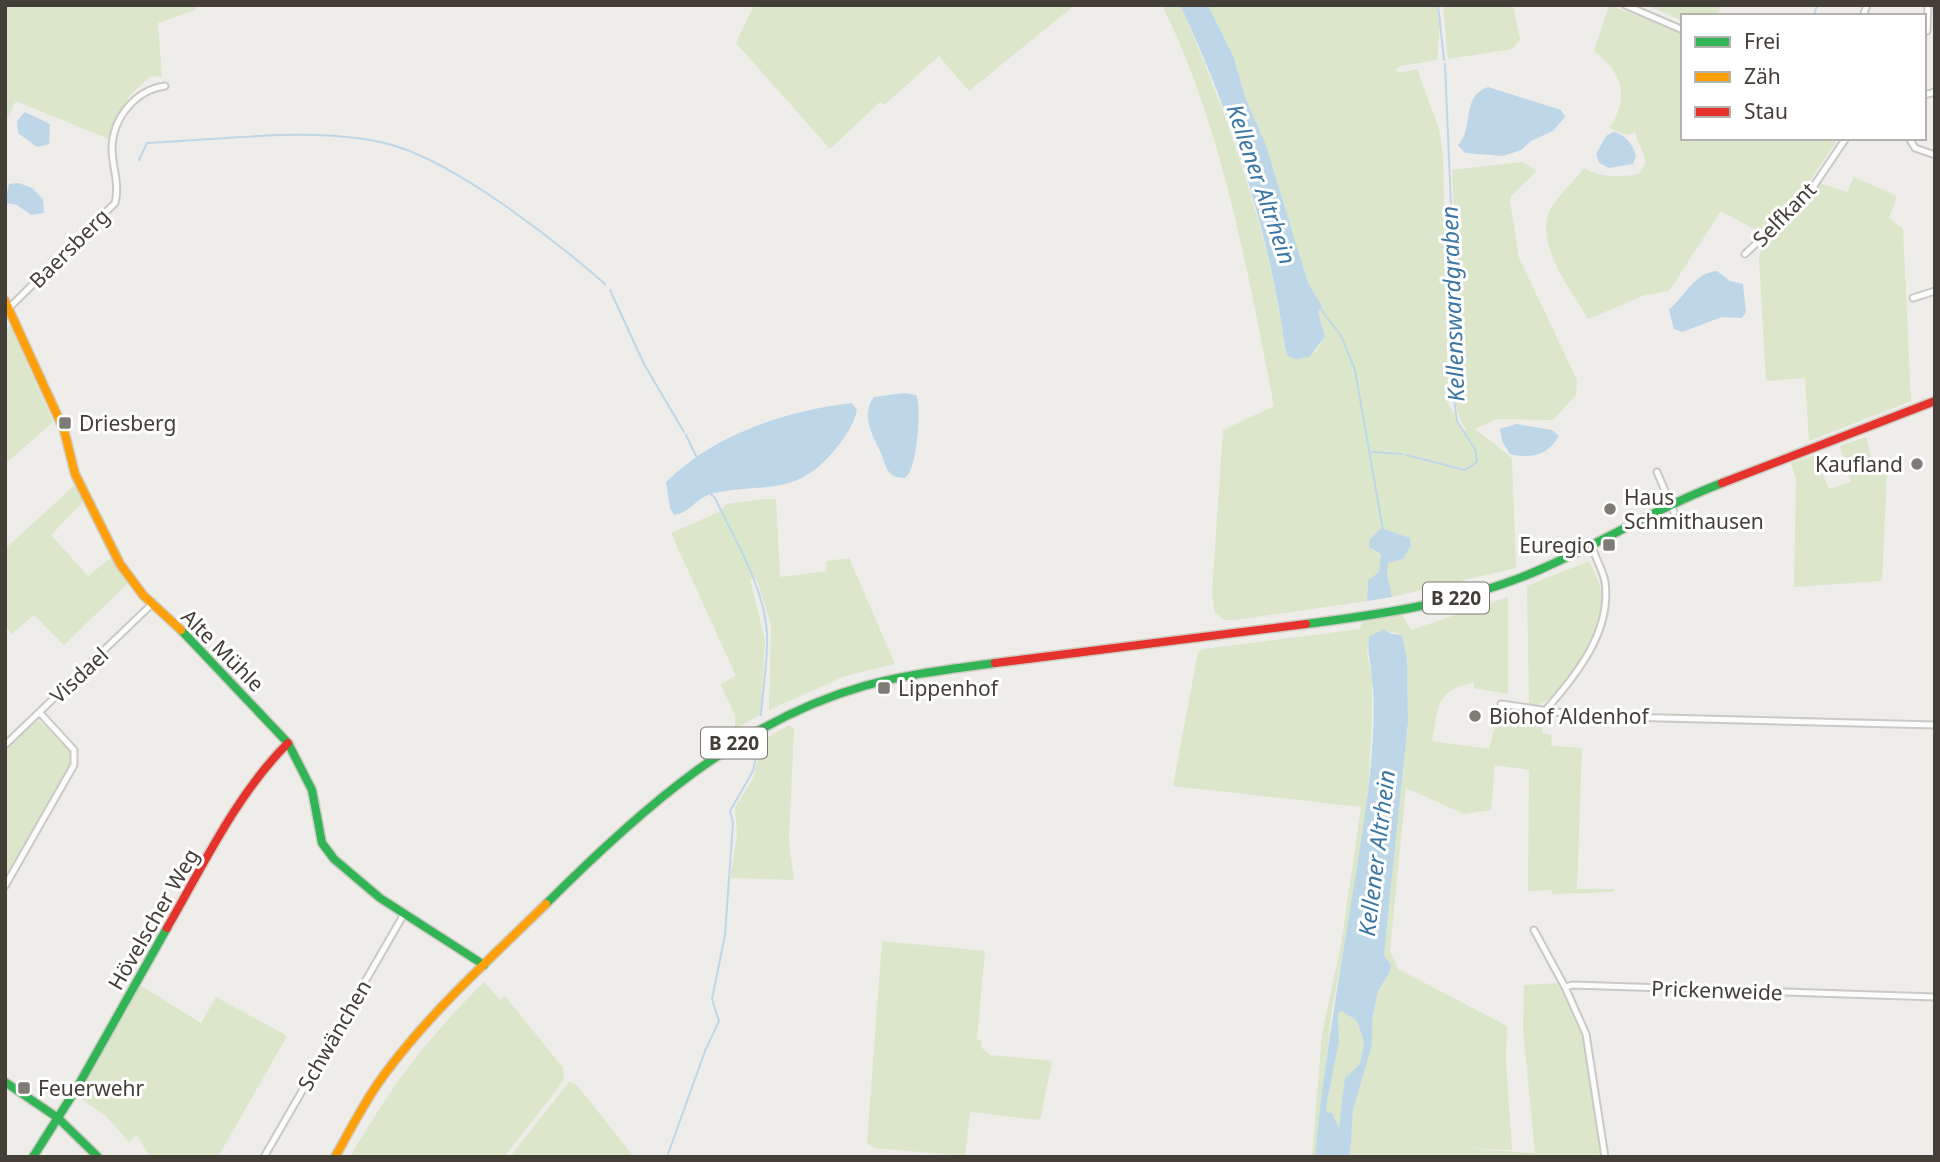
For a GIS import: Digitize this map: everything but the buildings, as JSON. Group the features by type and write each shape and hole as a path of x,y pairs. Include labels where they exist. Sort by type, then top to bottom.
{"main road":[{"name":"Alte Mühle","path":"8,304 64,430 75,474 120,564 152,604 208,656 288,743 312,789 322,843 352,877 484,965"},
{"name":"B 220","path":"335,1157 386,1073 421,1030 600,849 648,805 695,768 789,714 867,685 968,664 1297,626 1426,606 1497,586 1560,561 1779,460 1935,401"},
{"name":"Hövelscher Weg","path":"33,1157 238,804 264,767 288,743"},
{"path":"5,1082 58,1118 98,1157"}],"street":[{"path":"1625,5 1681,29"},
{"path":"1927,31 1928,5"},
{"name":"Baersberg","path":"8,304 115,203 118,191 112,147 126,109 144,91 165,86"},
{"name":"Selfkant","path":"1745,254 1807,196 1845,140"},
{"path":"1910,140 1914,148 1935,155"},
{"path":"1913,298 1935,291"},
{"path":"1657,472 1672,509"},
{"path":"1544,712 1572,680 1603,619 1604,579 1592,546"},
{"name":"Visdael","path":"5,745 152,604"},
{"path":"1501,704 1584,716 1935,724"},
{"path":"5,886 75,765 74,750 40,713"},
{"name":"Schwänchen","path":"264,1157 404,914"},
{"path":"1534,930 1565,988 1587,1042 1605,1157"},
{"name":"Prickenweide","path":"1565,988 1573,985 1935,997"}],"green space":[{"path":"5,5 197,5 195,10 158,23 162,77 151,76 130,95 111,140 16,101 5,123"},
{"path":"754,5 1075,5 969,91 939,56 884,105 880,102 830,149 736,43"},
{"path":"1162,5 1180,5 1230,130 1268,259 1285,347 1315,352 1325,337 1318,312 1322,306 1308,283 1266,145 1245,97 1234,58 1208,5 1436,5 1440,25 1437,60 1400,66 1395,70 1399,73 1417,69 1439,129 1443,155 1448,403 1464,431 1466,429 1460,418 1454,387 1456,286 1452,170 1522,162 1537,171 1511,196 1519,258 1577,380 1576,395 1553,420 1496,419 1475,429 1512,458 1516,568 1392,597 1387,574 1388,563 1403,559 1411,542 1409,538 1381,528 1369,540 1372,550 1381,554 1379,572 1368,580 1367,601 1235,620 1225,620 1215,613 1212,593 1223,430 1274,406 1243,253 1217,151 1202,101"},
{"path":"1443,5 1513,5 1520,40 1512,49 1448,59"},
{"path":"1609,5 1681,32 1681,140 1836,142 1795,203 1763,234 1721,211 1669,291 1645,295 1588,319 1552,256 1546,228 1548,215 1584,168 1604,175 1625,176 1639,174 1646,162 1635,132 1627,135 1609,128 1620,107 1620,87 1612,68 1594,51"},
{"path":"1647,5 1721,5 1719,14 1681,14 1681,20"},
{"path":"1854,177 1897,196 1889,218 1903,229 1911,401 1809,441 1805,378 1766,381 1759,258 1761,250 1819,183 1847,192"},
{"path":"11,325 53,422 5,464 5,329"},
{"path":"1866,437 1871,457 1887,474 1882,581 1794,587 1796,479 1791,463 1815,455 1829,489 1851,482 1840,446"},
{"path":"76,484 85,500 51,535 88,576 112,557 128,583 64,645 34,615 12,634 5,626 5,545 7,547"},
{"path":"776,499 780,577 826,571 827,561 849,558 895,664 845,676 769,710 771,625 756,577 750,580 765,640 761,714 735,729 735,715 720,684 736,676 671,533 719,512 727,504"},
{"path":"1589,561 1602,596 1595,630 1578,666 1566,682 1541,704 1529,706 1527,586"},
{"path":"1508,597 1508,694 1474,688 1474,682 1452,690 1441,701 1432,741 1489,749 1500,707 1531,712 1531,718 1544,718 1542,733 1552,735 1551,746 1582,748 1577,889 1614,889 1614,892 1552,894 1552,890 1528,891 1529,770 1495,765 1491,810 1464,814 1406,788 1390,951 1398,969 1507,1026 1506,1061 1512,1150 1462,1148 1535,1153 1523,1029 1524,985 1559,983 1585,1037 1603,1157 1350,1157 1353,1110 1372,1045 1372,1021 1378,991 1390,972 1390,965 1384,955 1408,722 1407,659 1399,633 1382,632 1369,638 1367,653 1372,678 1372,720 1361,857 1332,1010 1315,1157 1312,1157 1322,1034 1341,945 1361,807 1173,786 1198,652 1204,649 1360,629 1362,621 1402,614 1411,630"},
{"path":"40,721 71,752 72,765 5,880 5,748 33,722"},
{"path":"789,725 794,729 789,840 794,880 730,878 737,836 735,807 754,777 760,742"},
{"path":"882,941 985,951 977,1039 981,1040 982,1048 990,1055 1052,1061 1040,1120 970,1112 965,1156 875,1148 867,1143"},
{"path":"484,982 500,1000 505,996 563,1068 564,1079 558,1088 504,1157 350,1157 411,1065 445,1023"},
{"path":"138,984 201,1023 216,997 287,1036 218,1157 150,1157 137,1135 129,1142 106,1116 75,1095"},
{"path":"1342,1011 1357,1021 1364,1042 1360,1064 1348,1075 1339,1128 1332,1113 1327,1112 1326,1108 1339,1041 1338,1013"},
{"path":"569,1082 576,1084 634,1157 510,1157"}],"water":[{"path":"1180,5 1208,5 1234,58 1245,97 1266,145 1308,283 1322,306 1318,312 1325,337 1309,357 1295,359 1288,356 1269,260 1246,173 1216,87"},
{"path":"1488,87 1561,110 1565,117 1553,131 1531,141 1521,150 1503,156 1465,153 1458,145 1466,130 1471,105 1479,92"},
{"path":"25,112 50,124 49,144 37,147 18,133 17,121"},
{"path":"1613,132 1625,137 1633,147 1636,156 1633,164 1609,168 1599,163 1596,154 1606,136"},
{"path":"19,183 32,188 43,199 44,213 31,215 17,205 5,203 9,184"},
{"path":"1717,271 1730,281 1743,284 1746,312 1742,318 1722,317 1682,332 1674,329 1669,310 1696,280"},
{"path":"904,393 916,395 918,402 913,464 905,478 893,476 887,469 868,418 874,397"},
{"path":"852,403 857,410 848,432 833,452 804,477 776,486 711,494 674,515 670,508 666,482 706,451 729,438 777,419"},
{"path":"1516,424 1552,430 1559,436 1544,452 1532,456 1510,454 1502,441 1500,429"},
{"path":"1381,528 1410,538 1411,546 1403,559 1388,563 1387,574 1392,597 1367,601 1368,580 1379,572 1381,554 1370,548 1369,540"},
{"path":"1383,629 1391,634 1402,635 1407,659 1408,722 1384,955 1391,965 1390,972 1378,991 1372,1021 1372,1045 1353,1110 1350,1157 1315,1157 1326,1065 1369,779 1374,706 1369,637","holes":["1342,1011 1357,1021 1364,1042 1360,1064 1345,1078 1339,1128 1332,1113 1327,1112 1326,1108 1339,1041 1338,1013"]}],"waterway":[{"name":"Kellenswardgraben","path":"1438,5 1444,60"},
{"path":"1815,14 1817,5"},
{"name":"Kellenswardgraben","path":"1406,455 1465,470 1477,462 1475,449 1457,421 1453,391 1453,253 1445,64"},
{"path":"139,160 147,143 271,135 333,136 392,145 417,154 474,185 533,225 605,284"},
{"path":"610,290 644,364 684,432"},
{"name":"Kellener Altrhein","path":"1319,307 1341,336 1355,370 1383,530"},
{"path":"686,435 696,456"},
{"name":"Kellenswardgraben","path":"1372,452 1402,454"},
{"path":"711,494 755,581 765,616 767,654 761,715"},
{"path":"667,1157 705,1051 719,1021 712,999 725,935 733,823 730,811 753,771 759,742"}],"traffic: fast":[{"path":"1306,624 1365,616 1483,591 1539,570 1722,483"},
{"path":"181,630 288,743 312,790 322,843 334,859 380,898 484,965"},
{"path":"546,904 653,805 692,774 774,722 818,702 864,686 913,675 995,663"},
{"path":"33,1157 78,1086 167,928"},
{"path":"5,1082 58,1118 98,1157"}],"traffic: slow":[{"path":"5,301 64,430 75,474 120,564 143,595 181,630"},
{"path":"335,1157 371,1094 421,1029 546,904"}],"traffic: jam":[{"path":"1722,483 1935,401"},
{"path":"995,663 1306,624"},
{"path":"167,928 252,785 288,743"}],"place":[{"name":"Driesberg","path":"65,423"},
{"name":"Kaufland","path":"1917,464"},
{"name":"Haus Schmithausen","path":"1610,509"},
{"name":"Euregio","path":"1609,545"},
{"name":"Lippenhof","path":"884,688"},
{"name":"Biohof Aldenhof","path":"1475,716"},
{"name":"Feuerwehr","path":"24,1088"}]}
